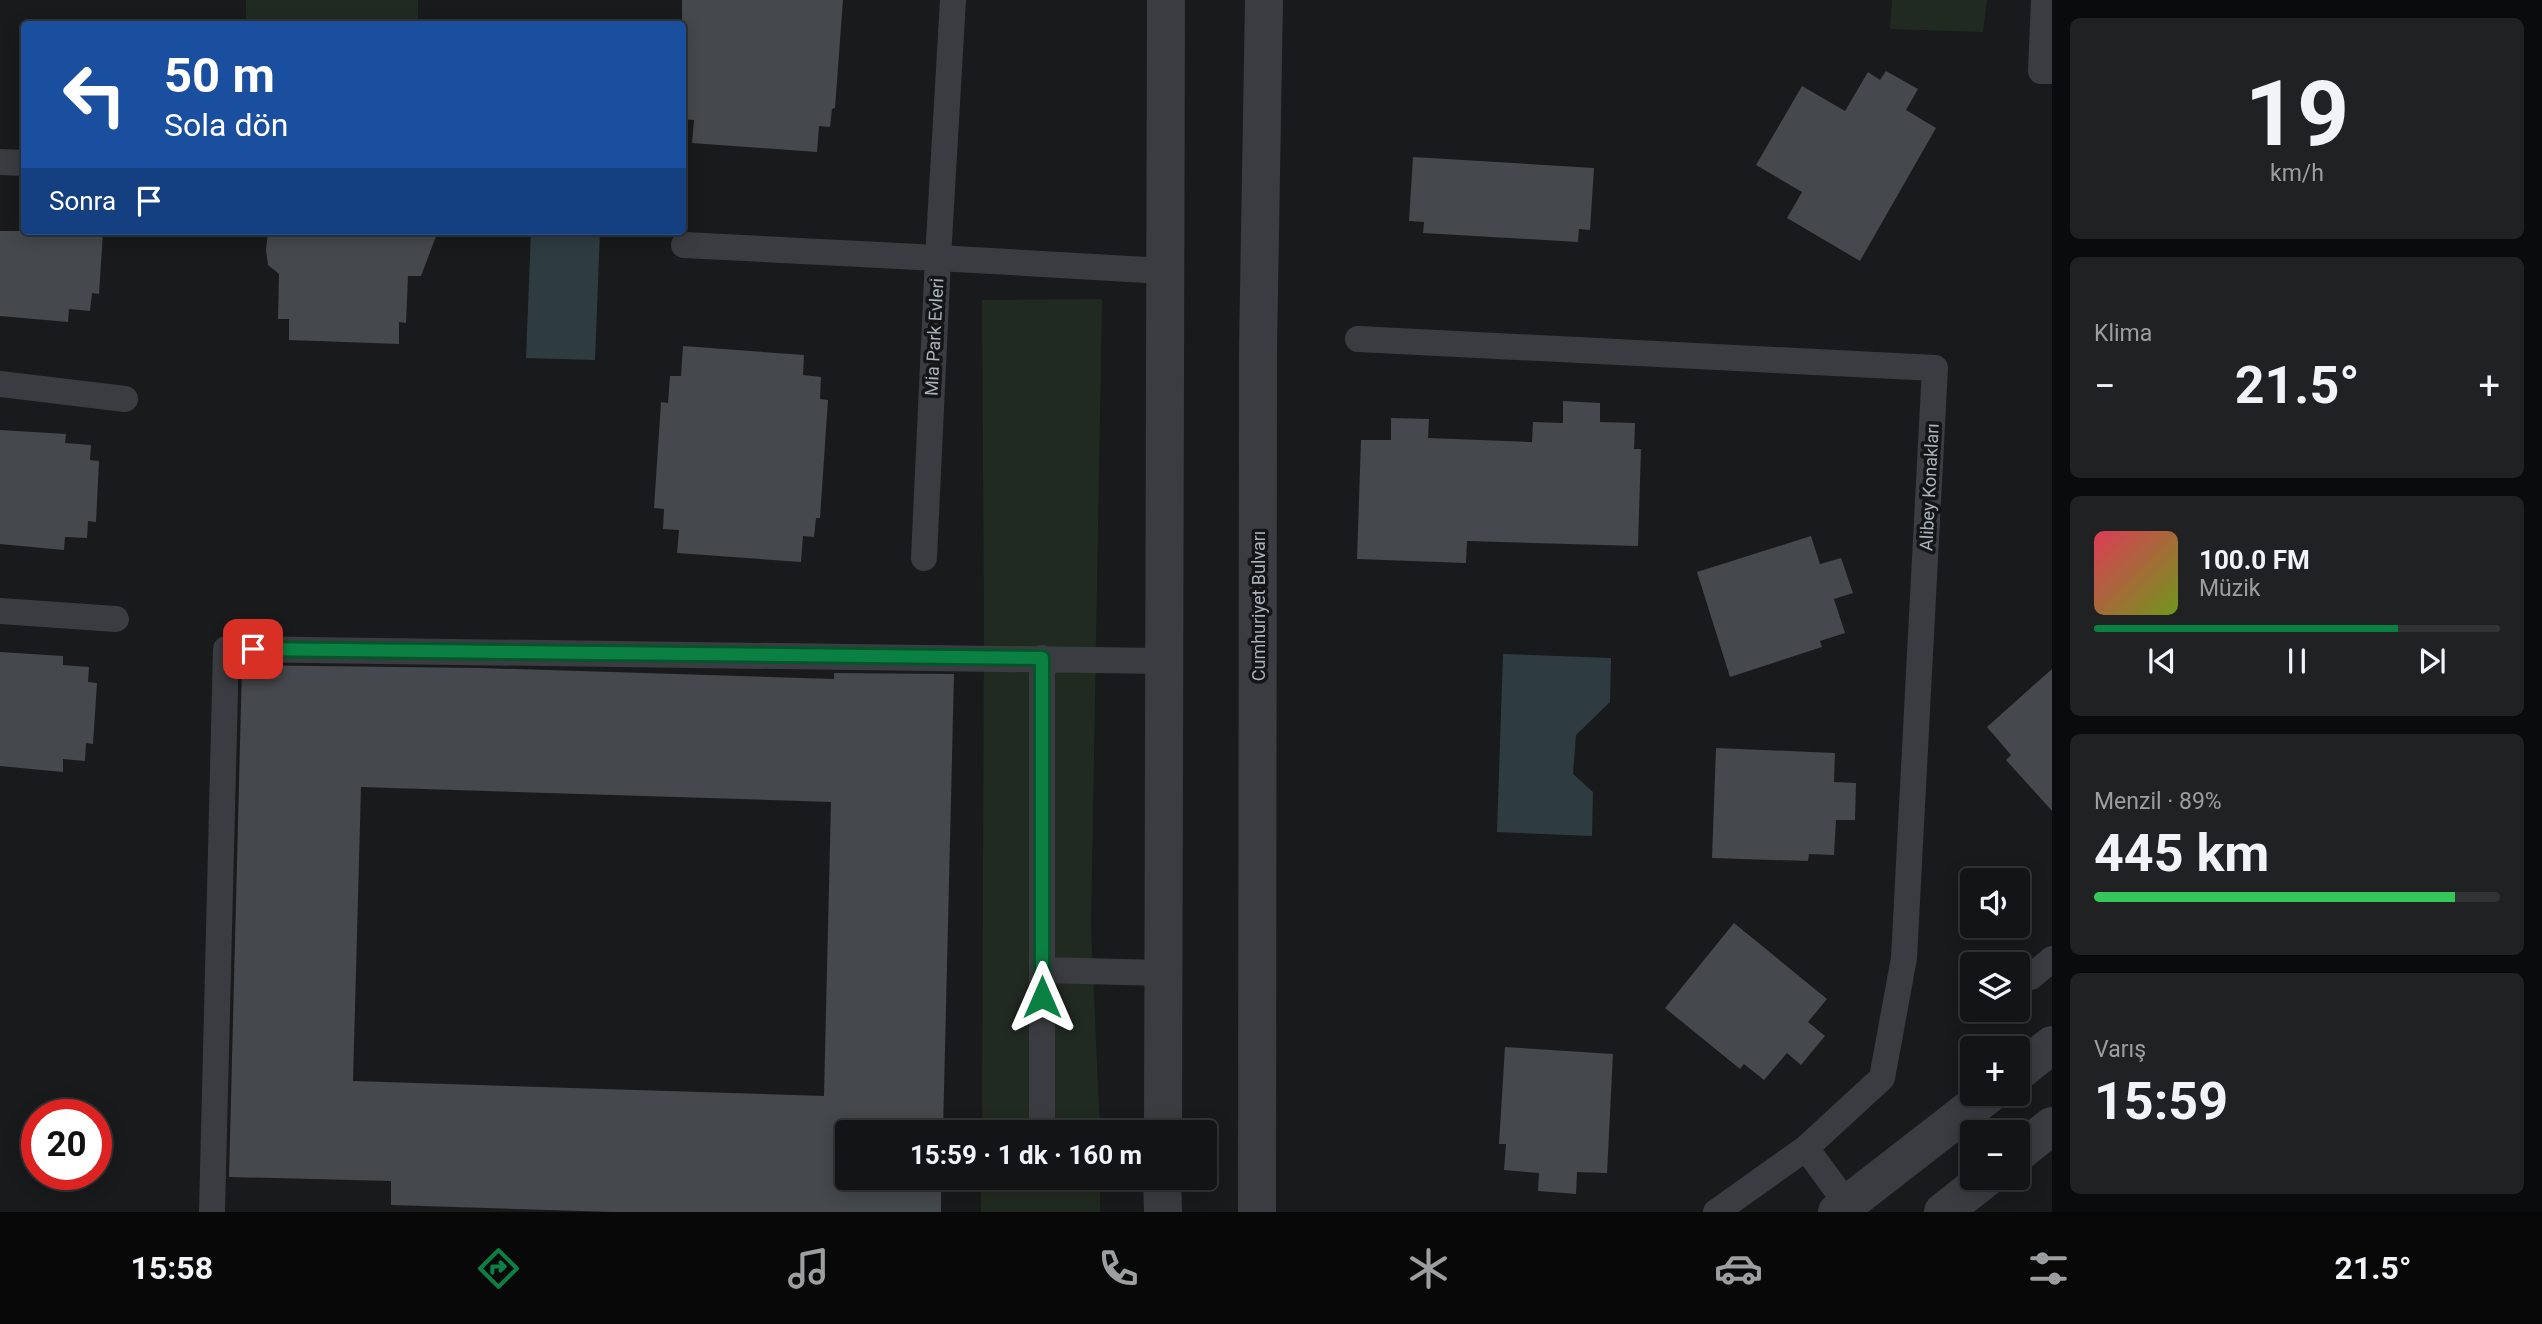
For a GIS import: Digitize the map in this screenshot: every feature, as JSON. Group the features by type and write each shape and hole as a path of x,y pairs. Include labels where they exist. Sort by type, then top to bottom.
{"street":[{"path":"1163,1120 1166,0"},
{"name":"Cumhuriyet Bulvarı","path":"1259,1207 1258,349 1264,0"},
{"path":"2030,1062 2052,1045"},
{"path":"1842,1208 1974,1106"},
{"path":"2030,1143 2052,1126"},
{"path":"1943,1212 1971,1190"}],"lane":[{"path":"684,245 937,258 953,0"},
{"path":"2044,0 2041,71 2052,71"},
{"path":"0,162 21,163"},
{"name":"Mia Park Evleri","path":"924,558 937,258 1164,271"},
{"name":"Alibey Konakları","path":"1358,339 1935,368 1904,958 1882,1078 1806,1148 1716,1212"},
{"path":"0,384 125,399"},
{"path":"0,611 116,619"},
{"path":"212,1212 226,649 1164,661"},
{"path":"1042,658 1042,1120"},
{"path":"2031,976 2052,959"},
{"path":"1042,970 1163,973"},
{"path":"1806,1148 1842,1208"}],"shaded area":[{"path":"246,0 418,0 418,21 246,21"},
{"path":"1892,0 1987,0 1983,32 1890,29"},
{"path":"531,235 600,235 595,360 526,358"},
{"path":"1102,299 1091,926 1099,1120 982,1120 982,300"},
{"path":"1503,654 1611,658 1610,702 1576,735 1573,774 1593,792 1592,836 1497,832"},
{"path":"981,1190 1100,1190 1100,1212 981,1212"}],"building":[{"path":"682,0 843,0 835,108 832,109 830,127 819,126 817,152 692,143 694,120 686,119 686,21 682,21"},
{"path":"1886,71 1918,89 1906,110 1936,128 1860,261 1787,218 1802,192 1756,165 1802,86 1845,111 1868,72 1880,80"},
{"path":"1413,157 1594,168 1590,230 1579,229 1578,242 1423,233 1424,222 1409,221"},
{"path":"0,231 21,231 21,235 103,235 99,294 92,293 90,311 69,309 68,322 0,316"},
{"path":"268,235 436,235 421,276 408,276 406,323 399,322 399,344 289,340 289,319 278,319 279,274 268,265"},
{"path":"683,346 804,355 803,375 821,377 820,399 828,400 820,518 816,518 814,537 803,536 801,562 677,553 679,530 663,529 664,509 654,508 661,402 668,403 670,376 681,376"},
{"path":"1563,401 1600,403 1600,422 1635,423 1634,449 1641,449 1638,546 1467,541 1466,563 1357,559 1361,440 1391,440 1391,418 1429,419 1428,438 1532,442 1533,422 1563,423"},
{"path":"0,430 66,434 65,443 91,445 90,460 99,461 96,522 88,521 87,538 65,537 64,550 0,544"},
{"path":"1811,536 1820,564 1841,558 1853,593 1834,599 1845,633 1820,641 1822,647 1730,677 1697,572"},
{"path":"0,652 63,656 63,665 89,667 88,682 97,683 93,744 86,743 85,761 63,759 63,772 0,766"},
{"path":"242,665 480,668 834,679 834,673 954,674 943,1120 835,1120 835,1190 941,1190 941,1212 613,1212 391,1205 391,1181 229,1177","holes":["361,787 831,802 824,1096 353,1081"]},
{"path":"2052,669 2052,811 2006,760 2011,755 1987,727"},
{"path":"1716,748 1835,753 1834,782 1856,783 1855,820 1836,820 1834,855 1809,854 1808,861 1712,858"},
{"path":"1734,923 1827,999 1808,1022 1825,1036 1801,1065 1787,1053 1764,1080 1744,1064 1740,1069 1665,1008"},
{"path":"1505,1047 1613,1054 1607,1173 1577,1172 1576,1194 1538,1191 1539,1173 1504,1170 1506,1144 1499,1144"}],"route":[{"path":"253,649 1042,658 1042,997"}]}
